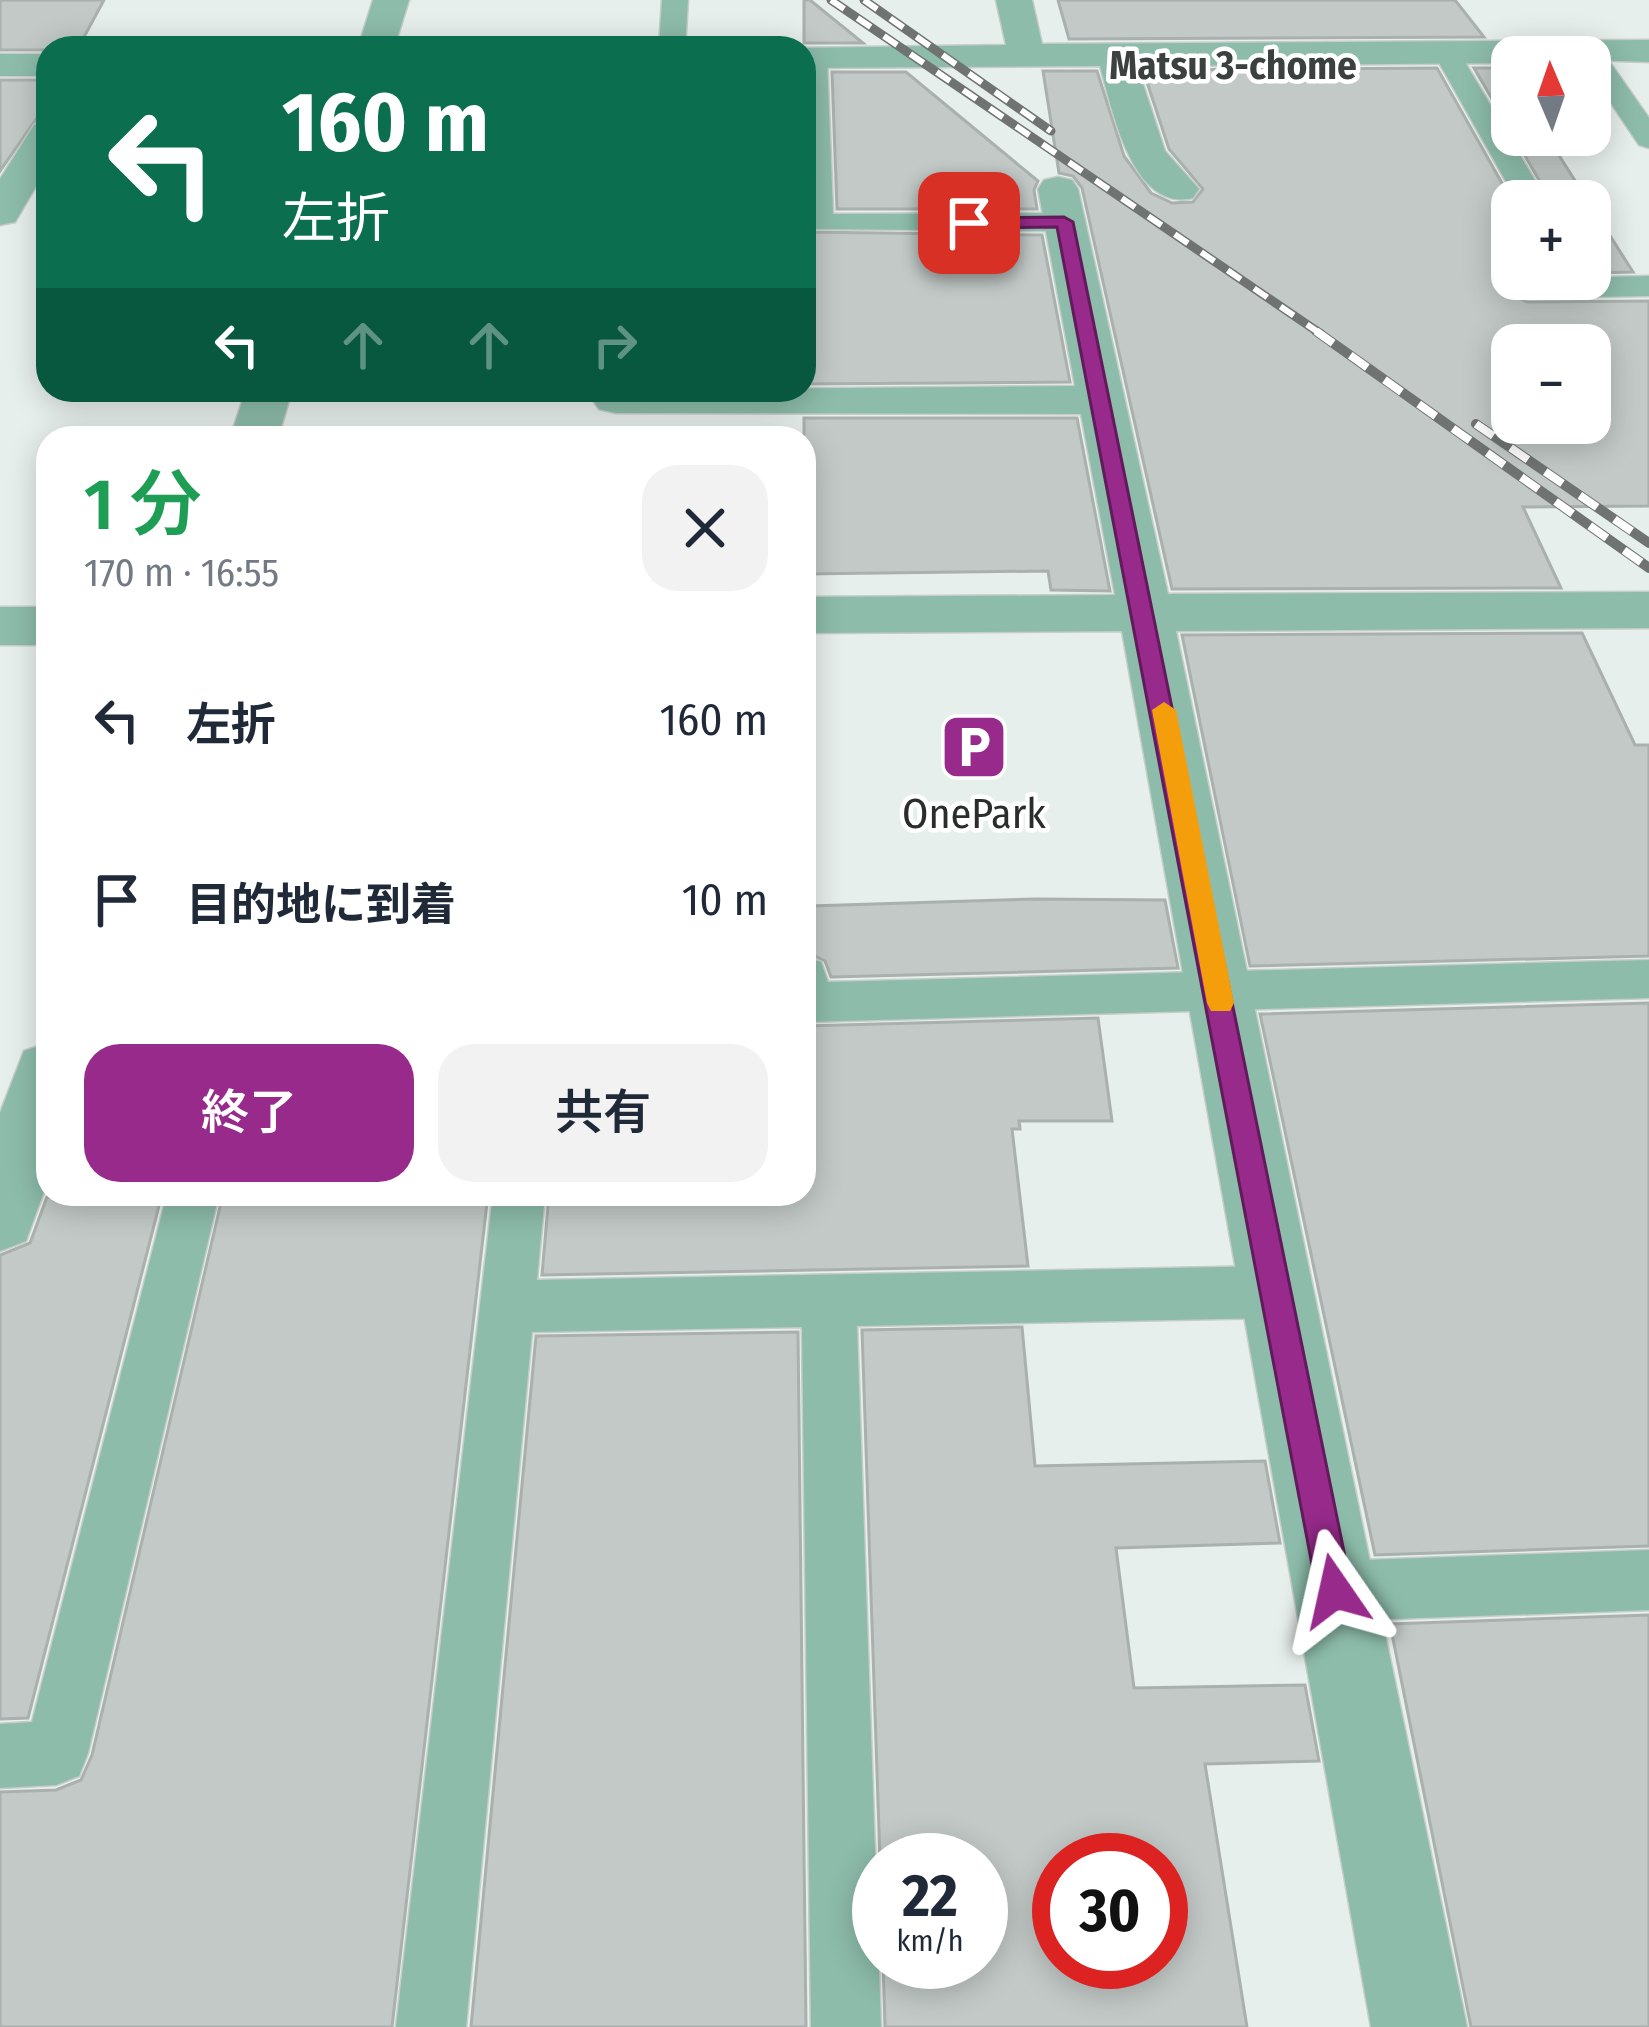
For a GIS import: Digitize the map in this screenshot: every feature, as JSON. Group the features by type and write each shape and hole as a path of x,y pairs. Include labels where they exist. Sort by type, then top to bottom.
{"street":[{"path":"380,36 392,0"},
{"path":"1014,0 1026,56"},
{"path":"1611,52 1649,51"},
{"path":"816,57 1491,52"},
{"path":"1115,55 1146,155 1180,189"},
{"path":"0,65 36,64"},
{"path":"0,213 26,151"},
{"path":"1061,205 1146,615 1419,2027"},
{"path":"816,397 1102,400"},
{"path":"816,615 1649,610"},
{"path":"0,626 36,626"},
{"path":"22,1178 36,1121"}],"lane":[{"path":"673,36 675,0"},
{"path":"1446,52 1520,180"},
{"path":"1611,85 1649,139"},
{"path":"816,221 821,225 1061,205"},
{"path":"1611,284 1649,286"},
{"path":"816,1003 1649,979"},
{"path":"0,1756 56,1753 190,1206"},
{"path":"431,2027 518,1206"},
{"path":"508,1306 1277,1292"},
{"path":"829,1300 846,2027"},
{"path":"1335,1591 1649,1580"}],"building":[{"path":"0,0 104,0 84,36 36,36 36,50 0,50"},
{"path":"804,0 810,0 863,43 816,43 816,36 804,36"},
{"path":"1058,0 1455,0 1484,37 1069,39"},
{"path":"1437,68 1500,180 1491,180 1491,300 1649,301 1649,506 1523,507 1561,588 1172,589 1082,188 1073,176 1059,173 1043,71 1097,71 1124,156 1151,193 1172,203 1193,202 1203,189 1169,149 1143,70"},
{"path":"1474,68 1491,68 1491,97"},
{"path":"832,72 906,72 1038,181 1034,190 1037,209 837,209"},
{"path":"0,80 36,80 36,119 0,171"},
{"path":"1525,156 1559,156 1575,180 1539,180"},
{"path":"816,232 1042,235 1070,382 816,384"},
{"path":"1611,237 1633,272 1611,273"},
{"path":"804,418 1077,418 1110,591 1051,590 1048,571 816,574 816,426 804,426"},
{"path":"1582,633 1635,745 1649,745 1649,956 1250,966 1182,635"},
{"path":"1165,900 1178,968 831,977 825,961 816,956 816,906"},
{"path":"1649,1003 1649,1546 1375,1555 1260,1014"},
{"path":"1098,1018 1112,1121 1019,1121 1020,1129 1012,1129 1028,1266 542,1275 548,1206 816,1206 816,1026"},
{"path":"44,1206 159,1206 28,1718 0,1719 0,1255 30,1243"},
{"path":"220,1206 487,1206 392,2027 0,2027 0,1792 56,1790 81,1780 92,1755"},
{"path":"1022,1327 1035,1466 1265,1461 1280,1543 1116,1548 1134,1688 1305,1685 1319,1761 1205,1764 1247,2027 885,2027 884,1989 1008,1989 1008,1833 879,1833 862,1330"},
{"path":"798,1332 806,2027 471,2027 536,1336"},
{"path":"1649,1615 1649,2027 1471,2027 1390,1624"}],"railway":[{"path":"831,0 1321,334"},
{"path":"864,0 1051,131"},
{"path":"1316,331 1649,568"},
{"path":"1476,424 1649,543"}],"slow traffic":[{"path":"1164,710 1221,1003"}],"place":[{"name":"OnePark","path":"974,747"}],"district":[{"name":"Matsu 3-chome","path":"1233,66"}],"route":[{"path":"969,223 1064,222 1146,615 1335,1591"}]}
